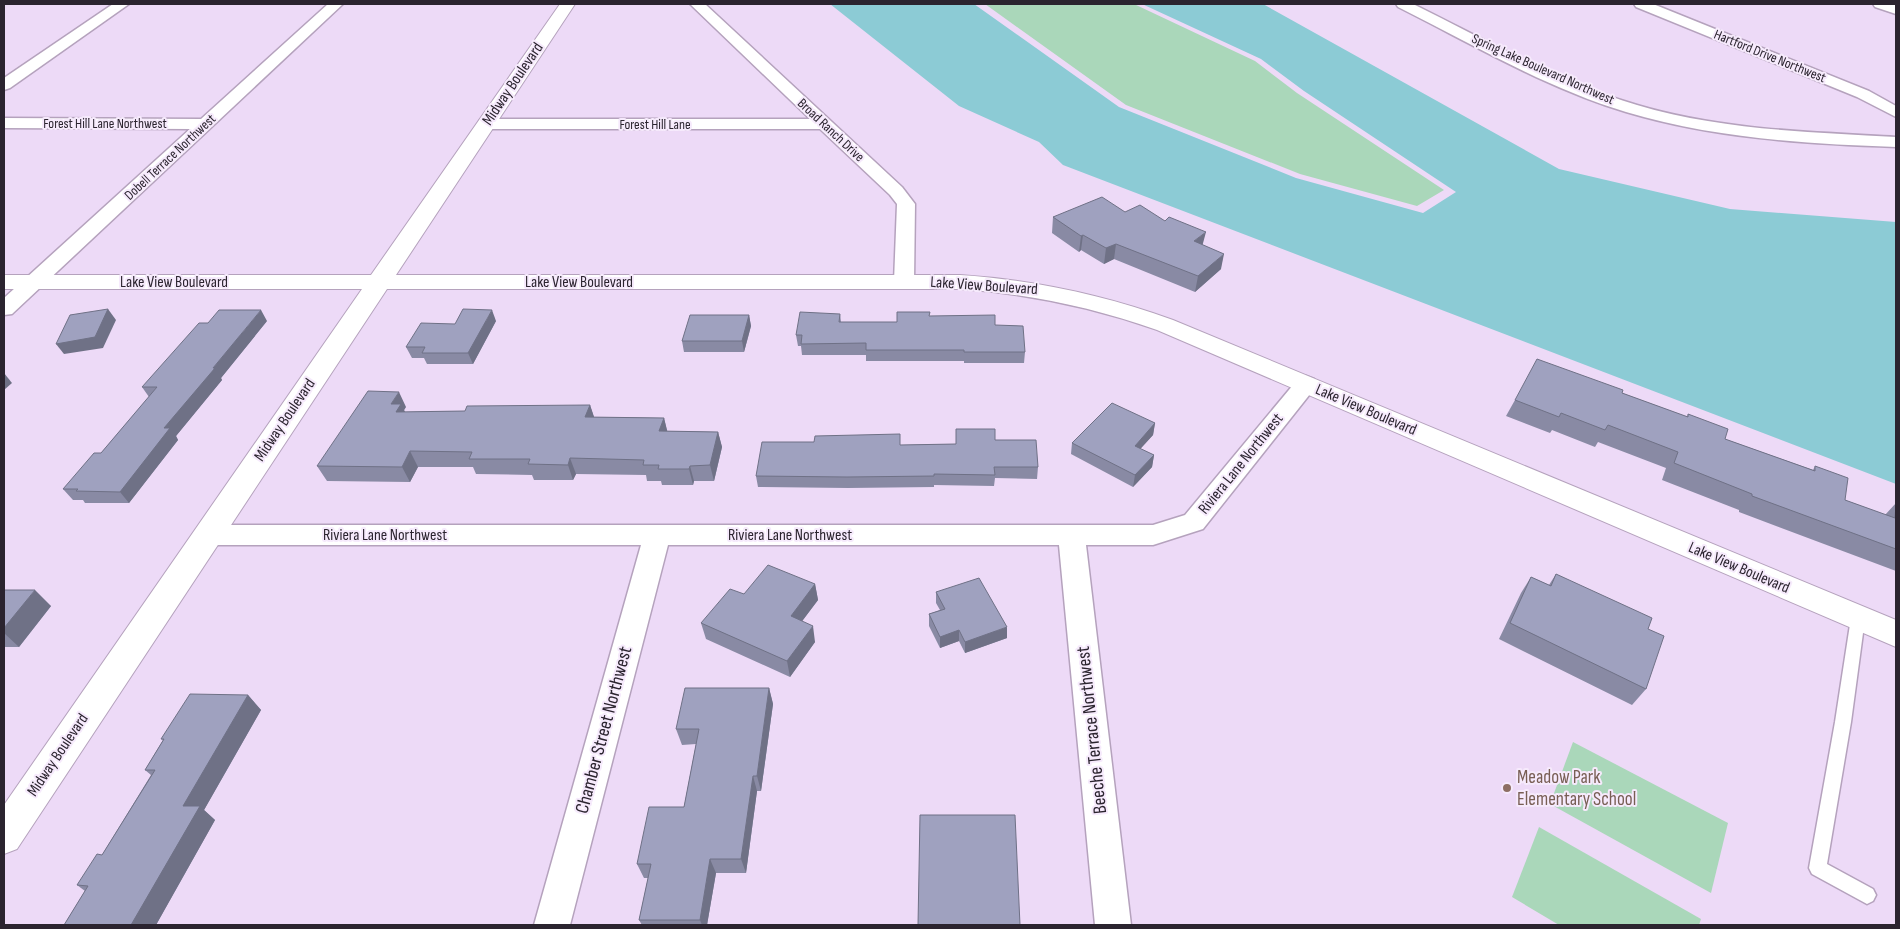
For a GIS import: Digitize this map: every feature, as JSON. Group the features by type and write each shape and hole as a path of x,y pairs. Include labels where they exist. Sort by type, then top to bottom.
{"street":[{"path":"4,85 122,4"},
{"name":"Dobell Terrace Northwest","path":"4,309 336,4"},
{"name":"Midway Boulevard","path":"4,836 567,4"},
{"name":"Broad Ranch Drive","path":"697,4 896,191 906,204 904,282"},
{"name":"Spring Lake Boulevard Northwest","path":"1403,4 1580,89 1657,115 1709,126 1762,134 1896,142"},
{"name":"Hartford Drive Northwest","path":"1641,4 1863,94 1896,112"},
{"path":"1880,4 1896,10"},
{"name":"Forest Hill Lane Northwest","path":"4,123 206,124"},
{"name":"Forest Hill Lane","path":"486,124 825,124"},
{"name":"Lake View Boulevard","path":"4,282 904,282 1003,285 1064,294 1098,302 1165,325 1896,634"},
{"name":"Riviera Lane Northwest","path":"207,535 1153,535 1194,522 1306,384"},
{"name":"Chamber Street Northwest","path":"552,925 657,535"},
{"name":"Beeche Terrace Northwest","path":"1071,535 1113,925"}],"lane":[{"path":"1858,618 1843,722 1818,868 1867,895"}],"shaded area":[{"path":"830,4 974,4 1119,107 1296,178 1423,213 1456,192 1304,91 1261,59 1142,4 1263,4 1559,169 1730,209 1896,222 1896,484 1063,165 1039,142 959,106"},
{"path":"985,4 1134,4 1255,61 1297,93 1444,190 1417,206 1300,174 1126,105"},
{"path":"1573,742 1728,823 1711,893 1550,804"},
{"path":"1539,827 1701,919 1699,925 1559,925 1512,897"}],"building":[{"path":"1102,197 1125,212 1140,205 1165,221 1169,217 1206,232 1194,241 1224,254 1198,276 1116,244 1106,248 1083,235 1081,236 1053,217"},
{"path":"108,309 95,337 56,344 70,315"},
{"path":"463,309 492,310 468,353 422,353 425,347 406,347 421,323 455,324"},
{"path":"219,310 261,310 164,428 170,428 120,492 63,489 94,453 101,453 157,387 142,387 199,323 208,323"},
{"path":"800,312 840,314 839,322 897,322 897,312 930,312 929,316 995,315 995,325 1023,326 1025,352 866,350 866,343 801,344 802,335 796,335"},
{"path":"690,315 749,315 742,341 682,341"},
{"path":"1537,359 1623,390 1622,393 1688,417 1688,414 1728,429 1725,439 1815,471 1815,466 1848,478 1845,500 1895,518 1896,505 1896,549 1752,496 1752,494 1674,463 1678,452 1608,425 1605,430 1561,413 1559,417 1515,400"},
{"path":"368,391 399,392 391,404 401,404 396,412 465,411 467,406 590,405 585,417 664,418 659,431 718,432 710,465 690,466 689,469 658,469 659,465 643,465 644,460 570,458 568,465 528,464 530,459 469,459 472,452 410,451 402,467 317,466"},
{"path":"1112,403 1155,423 1135,446 1154,455 1135,475 1072,443"},
{"path":"956,429 995,429 995,440 1036,440 1038,467 994,467 995,475 756,476 762,442 814,442 815,436 900,434 900,445 956,444"},
{"path":"768,565 815,584 791,616 813,626 787,661 701,623 730,589 744,594"},
{"path":"1556,574 1652,618 1648,629 1664,636 1646,689 1510,623 1531,577 1551,586"},
{"path":"979,578 1007,627 965,642 959,630 940,637 929,614 945,609 936,592"},
{"path":"4,590 35,590 4,628"},
{"path":"685,688 769,688 757,776 753,776 741,859 710,859 700,920 639,920 651,864 637,864 649,807 684,807 699,729 676,729"},
{"path":"190,694 248,695 183,806 200,806 131,925 64,925 88,886 77,885 97,854 102,855 155,770 145,770 164,739 161,739"},
{"path":"920,815 1015,815 1020,925 918,925"}],"place":[{"name":"Meadow Park Elementary School","path":"1507,788"}]}
